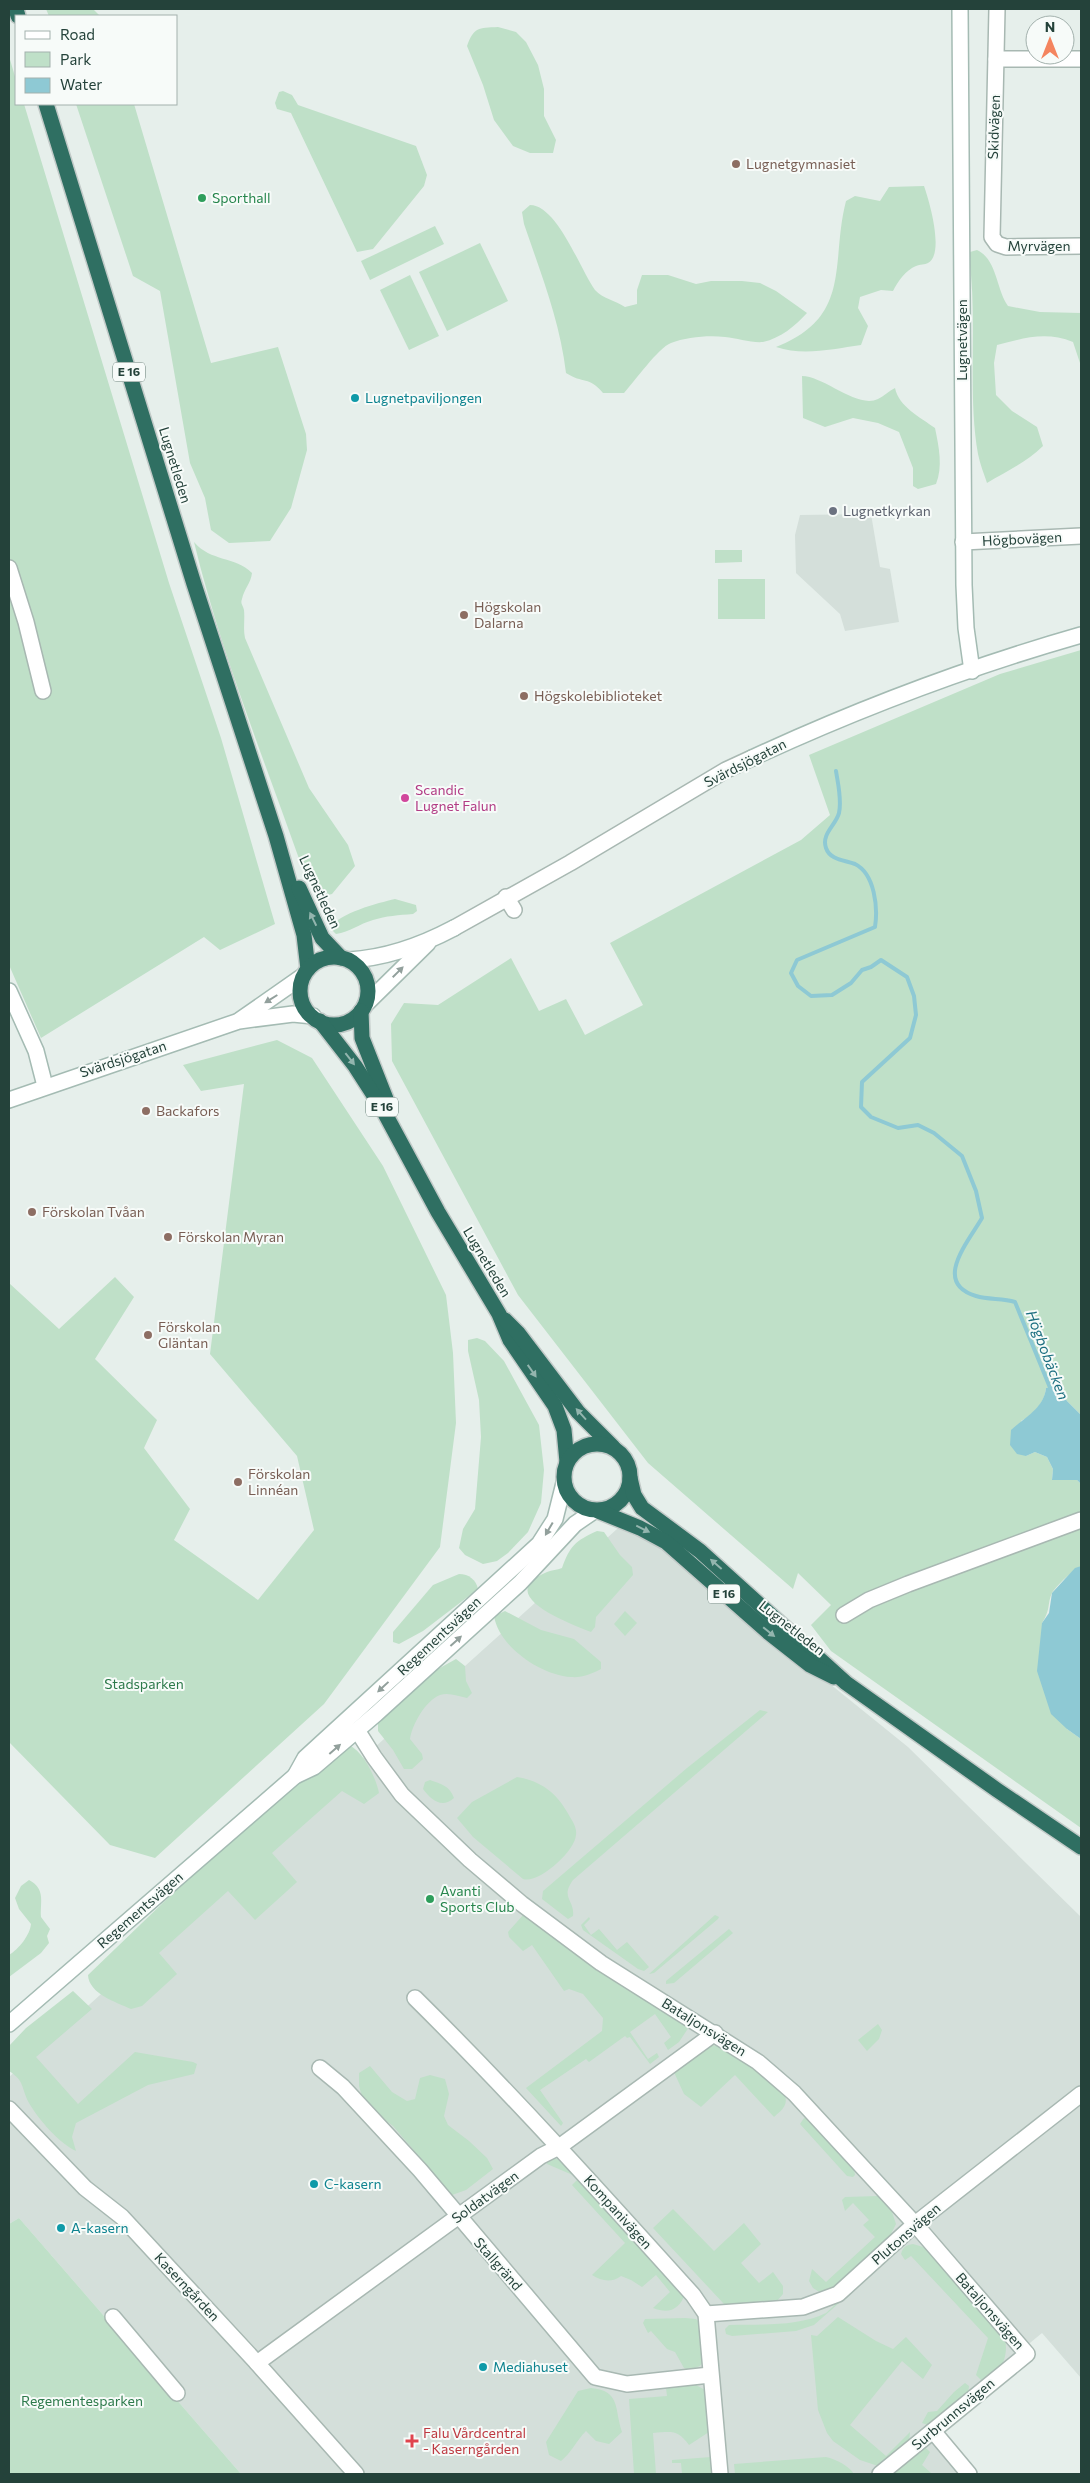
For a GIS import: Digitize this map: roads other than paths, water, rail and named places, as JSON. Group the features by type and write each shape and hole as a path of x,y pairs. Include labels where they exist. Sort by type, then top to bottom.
{"highway":[{"name":"Lugnetleden","path":"46,105 194,584 276,836 304,935 306,973"},
{"name":"Lugnetleden","path":"276,836 322,938 345,959"},
{"path":"306,973 322,959 345,959"},
{"name":"E 16","path":"345,959 359,968 366,979 368,992 363,1008"},
{"name":"E 16","path":"306,973 300,989 302,1002 316,1019"},
{"name":"Lugnetleden","path":"363,1008 362,1038 382,1092 432,1201"},
{"path":"316,1019 333,1025 346,1023 363,1008"},
{"name":"Lugnetleden","path":"316,1019 355,1066 382,1108 432,1201 498,1314 510,1340 548,1394 564,1430 567,1462"},
{"name":"Lugnetleden","path":"498,1314 518,1333 578,1412 616,1449"},
{"path":"567,1462 576,1450 589,1444 602,1444 616,1449"},
{"name":"E 16","path":"616,1449 626,1460 630,1478"},
{"name":"E 16","path":"567,1462 564,1484 574,1502 585,1508 596,1510"},
{"name":"Lugnetleden","path":"630,1478 634,1495 642,1508 722,1569 846,1683 1081,1847"},
{"path":"596,1510 614,1506 621,1500 628,1490 630,1478"},
{"name":"Lugnetleden","path":"596,1510 640,1528 666,1542 810,1665 846,1683"}],"street":[{"name":"Lugnetvägen","path":"960,9 963,542 966,620 972,671"},
{"name":"Skidvägen","path":"997,9 992,202 992,237 997,244"},
{"path":"996,59 1081,59"},
{"name":"Myrvägen","path":"997,244 1006,247 1081,246"},
{"name":"Högbovägen","path":"963,542 1081,536"},
{"path":"9,568 26,622 43,691"},
{"name":"Svärdsjögatan","path":"345,959 376,959 432,940 454,928 510,904 570,863 726,770 752,758 851,715 972,671 1081,635"},
{"name":"Svärdsjögatan","path":"363,1008 432,940"},
{"name":"Svärdsjögatan","path":"239,1021 306,973"},
{"path":"9,991 34,1046 45,1086"},
{"name":"Svärdsjögatan","path":"9,1100 45,1086 239,1021 293,1014 316,1019"},
{"name":"Regementsvägen","path":"353,1725 538,1544 549,1530 558,1511 564,1484"},
{"name":"Regementsvägen","path":"9,2024 295,1776 305,1758 353,1725 520,1583 575,1524 596,1510"},
{"path":"844,1615 868,1600 900,1587 1081,1520"},
{"name":"Bataljonsvägen","path":"353,1725 402,1795 470,1860 522,1904 601,1963 715,2033 758,2062 794,2093 915,2224 1026,2354"},
{"name":"Kompanivägen","path":"415,1998 478,2060 559,2147 693,2295 706,2314"},
{"name":"Soldatvägen","path":"257,2363 541,2156 559,2147 715,2033"},
{"name":"Stallgränd","path":"320,2068 343,2087 420,2170 458,2218 594,2377 627,2384 710,2375"},
{"name":"Plutonsvägen","path":"706,2314 803,2307 838,2294 915,2224 1081,2094"},
{"name":"Kaserngården","path":"9,2109 85,2188 122,2217 257,2363 356,2474"},
{"path":"706,2314 720,2474"},
{"path":"113,2317 177,2393"},
{"name":"Surbrunnsvägen","path":"880,2474 1026,2354"},
{"path":"933,2431 969,2474"}],"water":[{"path":"1057,1386 1067,1401 1081,1415 1081,1484 1077,1480 1052,1480 1053,1469 1047,1457 1035,1452 1026,1456 1017,1454 1010,1445 1011,1430 1038,1407 1046,1388"},
{"path":"1081,1566 1081,1739 1051,1714 1037,1671 1042,1623 1049,1613 1052,1593 1075,1568"}],"waterway":[{"name":"Högbobäcken","path":"836,771 840,808 827,834 826,848 834,857 855,864 867,875 874,892 875,927 797,960 791,973 798,986 811,996 832,995 851,983 862,970 871,967 881,960 907,977 914,996 916,1015 910,1038 862,1082 861,1107 871,1117 898,1128 918,1125 934,1133 962,1156 976,1191 982,1218 957,1261 956,1282 963,1290 976,1296 1015,1302 1051,1390"}],"place":[{"name":"Lugnetgymnasiet","path":"736,164"},
{"name":"Sporthall","path":"202,198"},
{"name":"Lugnetpaviljongen","path":"355,398"},
{"name":"Lugnetkyrkan","path":"833,511"},
{"name":"Högskolan Dalarna","path":"464,615"},
{"name":"Högskolebiblioteket","path":"524,696"},
{"name":"Scandic Lugnet Falun","path":"405,798"},
{"name":"Backafors","path":"146,1111"},
{"name":"Förskolan Tvåan","path":"32,1212"},
{"name":"Förskolan Myran","path":"168,1237"},
{"name":"Förskolan Gläntan","path":"148,1335"},
{"name":"Förskolan Linnéan","path":"238,1482"},
{"name":"Avanti Sports Club","path":"430,1899"},
{"name":"C-kasern","path":"314,2184"},
{"name":"A-kasern","path":"61,2228"},
{"name":"Mediahuset","path":"483,2367"},
{"name":"Falu Vårdcentral - Kaserngården","path":"412,2441"}],"park label":[{"name":"Stadsparken","path":"144,1684"},
{"name":"Regementesparken","path":"82,2401"}]}
